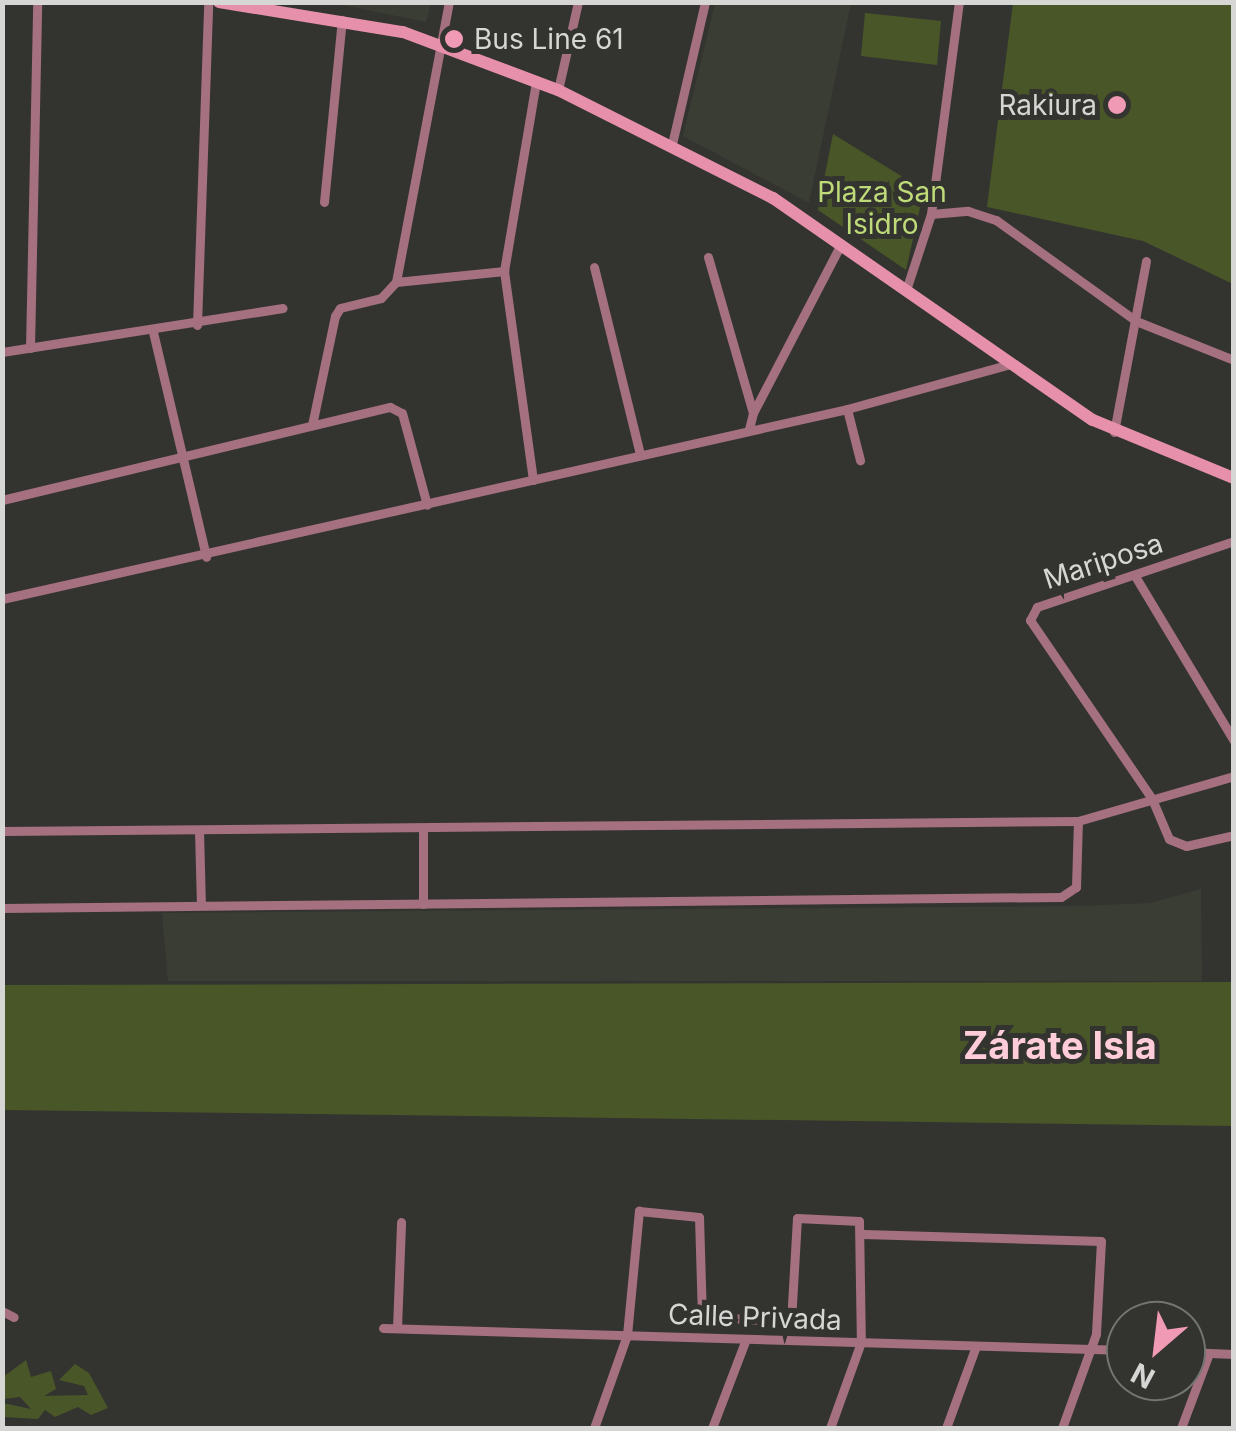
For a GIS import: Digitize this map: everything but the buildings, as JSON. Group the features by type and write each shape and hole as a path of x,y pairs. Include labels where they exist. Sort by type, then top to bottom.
{"street":[{"path":"30,348 37,2"},
{"path":"197,325 208,2"},
{"path":"219,2 342,20 440,43 558,90 736,176 1114,432 1234,478"},
{"path":"312,425 334,316 340,308 380,298 396,282 449,2"},
{"path":"558,90 578,2"},
{"path":"672,144 705,2"},
{"path":"906,290 931,214 959,2"},
{"path":"324,202 342,20"},
{"path":"533,480 504,270 536,82"},
{"path":"931,214 968,211 996,220 1136,321 1234,360"},
{"path":"749,429 753,413 841,244"},
{"path":"708,257 753,413"},
{"path":"1114,432 1146,261"},
{"path":"594,267 640,454"},
{"path":"396,282 504,270"},
{"path":"2,352 197,325 283,308"},
{"path":"152,332 206,557"},
{"path":"2,599 206,557 847,409 1010,364"},
{"path":"2,500 382,407 402,413 427,505"},
{"path":"847,409 860,460"},
{"name":"Mariposa","path":"1152,799 1030,620 1036,608 1234,541"},
{"path":"1135,576 1234,740"},
{"path":"2,831 1078,822 1234,776"},
{"path":"1152,799 1169,839 1186,846 1234,835"},
{"path":"2,908 1062,898 1076,887 1078,822"},
{"path":"423,828 423,904"},
{"path":"200,830 200,905"},
{"path":"594,1428 627,1335 639,1211 698,1215 701,1314 794,1321 798,1216 856,1219 862,1234 861,1342 830,1428"},
{"path":"398,1328 400,1222"},
{"path":"862,1234 1099,1240 1092,1348 1062,1428"},
{"path":"2,1312 14,1317"},
{"name":"Calle Privada","path":"383,1328 1106,1349"},
{"path":"712,1428 746,1339"},
{"path":"946,1428 976,1346"},
{"path":"1206,1353 1234,1354"},
{"path":"1181,1428 1209,1353"}],"shaded area":[{"path":"431,2 426,22 333,3"},
{"path":"715,3 851,3 809,203 683,136"},
{"path":"1201,889 1202,981 168,981 162,913 1080,906 1150,903"}],"green space":[{"name":"Rakiura","path":"1013,3 1233,3 1233,284 1143,241 987,207"},
{"path":"865,13 941,21 937,65 861,56"},
{"name":"Plaza San Isidro","path":"833,134 924,190 906,270 818,210"},
{"path":"1233,982 1233,1126 3,1110 3,985"},
{"path":"26,1360 31,1377 51,1371 56,1389 44,1396 88,1395 84,1386 59,1380 75,1364 89,1373 108,1408 91,1415 78,1407 55,1417 45,1410 38,1419 3,1417 3,1403 31,1409 20,1397 3,1399 3,1377"}],"place":[{"name":"Bus Line 61","path":"454,39"},
{"name":"Rakiura","path":"1117,105"}],"district":[{"name":"Zárate Isla","path":"1060,1046"}]}
